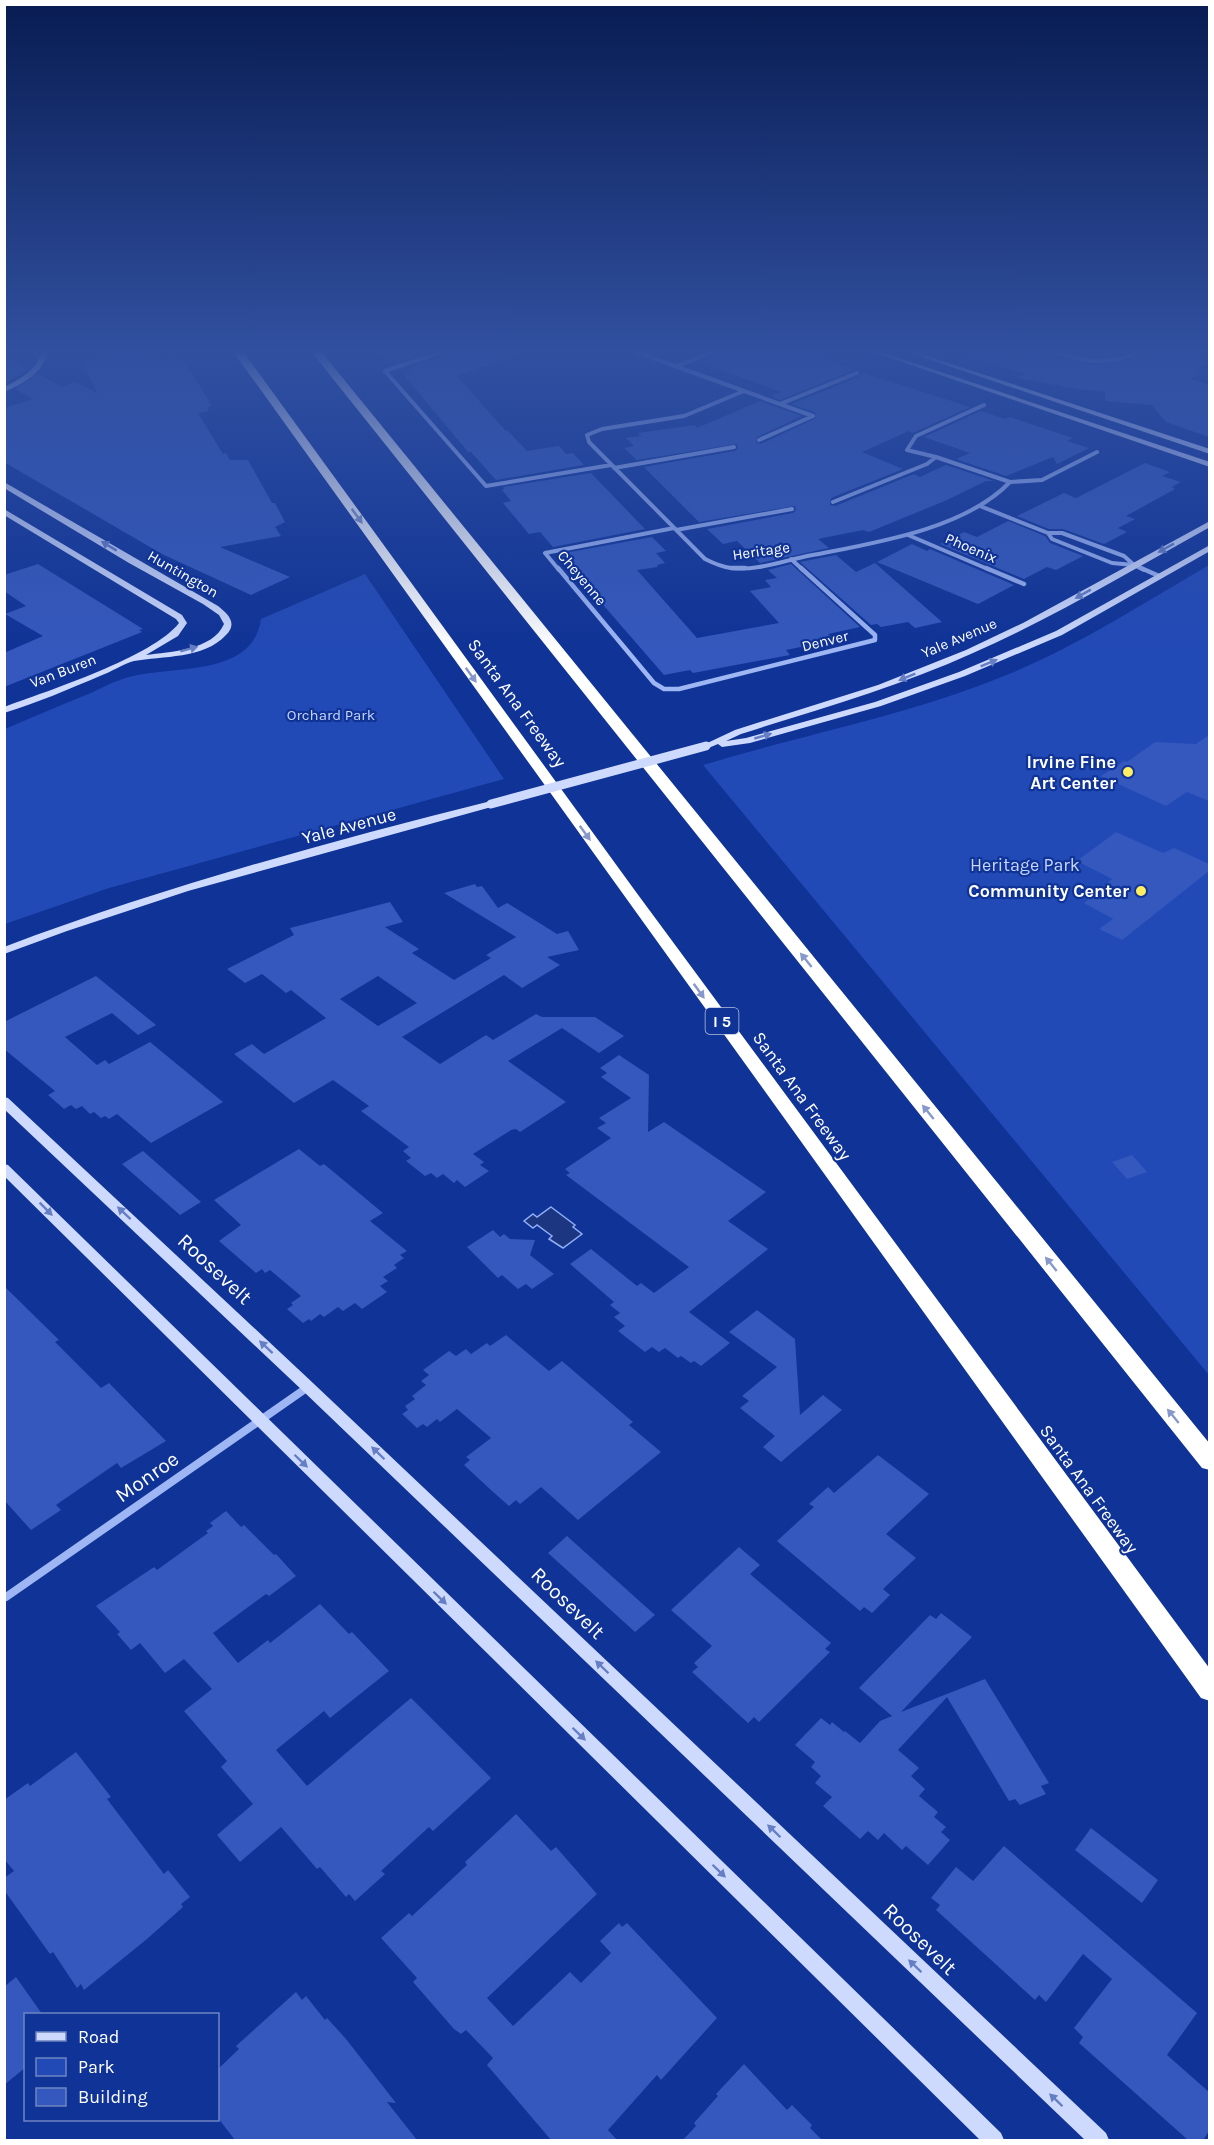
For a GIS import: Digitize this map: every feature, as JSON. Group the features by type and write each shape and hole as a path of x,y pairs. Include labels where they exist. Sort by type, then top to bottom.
{"highway":[{"name":"Santa Ana Freeway","path":"309,450 1209,1690"},
{"path":"396,450 1209,1461"}],"street":[{"path":"455,450 486,486 715,450"},
{"name":"Heritage","path":"597,450 705,559 718,566 742,568 908,534 980,506 1006,489 1010,482"},
{"path":"907,450 936,457 1010,482 1042,480 1097,452"},
{"path":"1165,450 1209,465"},
{"path":"833,502 927,464 936,457"},
{"name":"Huntington","path":"4,484 225,614 229,621 227,628 218,639 193,649 131,660"},
{"path":"980,506 1048,533 1062,533 1120,554 1134,566"},
{"path":"675,529 792,509"},
{"path":"4,511 179,617 183,623 178,634 131,660"},
{"name":"Yale Avenue","path":"706,746 738,732 881,687 969,652 1026,625 1209,523"},
{"name":"Cheyenne","path":"664,688 654,683 545,553 675,529"},
{"path":"1048,533 1052,539 1112,563 1134,566 1160,576"},
{"name":"Phoenix","path":"908,534 1024,584"},
{"name":"Yale Avenue","path":"4,951 67,926 172,891 706,746 747,741 878,704 962,674 1059,633 1209,548"},
{"name":"Denver","path":"664,688 680,689 875,640 875,635 791,559"},
{"name":"Van Buren","path":"4,710 131,660"},
{"name":"Roosevelt","path":"4,1101 308,1387 1098,2140"},
{"path":"4,1168 994,2140"},
{"name":"Monroe","path":"6,1597 308,1387"}],"green space":[{"name":"Heritage Park","path":"1209,565 1209,1375 703,765 896,713 1009,674 1086,637"},
{"name":"Orchard Park","path":"365,574 504,779 109,888 5,924 5,729 123,679 146,673 208,666 227,660 243,651 255,638 261,619"}],"shaded area":[{"path":"551,1207 575,1225 573,1227 582,1234 563,1248 549,1239 552,1236 537,1225 533,1228 524,1221 533,1214 537,1217"}],"building":[{"path":"4,450 221,450 223,454 226,453 230,460 248,460 285,522 275,527 281,536 220,547 290,577 251,595 162,554 4,462"},
{"path":"466,450 563,450 566,454 573,453 584,465 496,480 471,452"},
{"path":"626,450 699,450 637,460"},
{"path":"866,450 862,452 903,469 831,498 830,505 835,506 914,474 920,477 946,465 994,481 986,481 947,500 869,532 863,530 818,539 829,548 760,563 737,541 723,544 707,529 793,513 796,510 795,506 699,522 644,467 735,451"},
{"path":"962,450 1085,450 1057,464 1053,457 1006,476 956,459 970,453"},
{"path":"1145,463 1170,472 1162,476 1181,482 1172,487 1175,489 1126,516 1135,519 1118,528 1127,532 1104,544 1063,529 1049,529 1017,516 1064,493 1076,498"},
{"path":"591,473 645,529 553,547 540,532 529,534 503,503 511,501 502,490 503,487"},
{"path":"1008,521 1045,536 1050,543 1083,556 1056,570 1047,567 1024,579 940,544 964,532 977,537"},
{"path":"652,537 666,551 656,553 665,563 657,565 658,567 637,570 697,638 779,623 750,591 771,587 765,580 777,578 768,570 791,564 860,627 828,634 835,640 786,650 790,655 693,673 690,670 664,675 559,554"},
{"path":"912,544 927,551 930,549 1014,585 978,604 877,562"},
{"path":"836,555 856,572 875,563 942,622 915,628 908,622 881,627 877,624 871,625 800,562"},
{"path":"38,564 143,629 139,630 142,632 4,687 4,653 43,636 5,614 26,606 4,591 4,575"},
{"name":"Irvine Fine Art Center","path":"1209,735 1209,801 1187,792 1166,806 1101,776 1124,761 1127,762 1155,742 1196,744"},
{"name":"Community Center","path":"1116,832 1163,853 1174,848 1209,864 1209,871 1122,940 1099,929 1113,919 1084,903 1112,879 1077,861"},
{"path":"475,884 477,887 482,886 498,908 507,903 557,934 568,931 579,950 547,957 560,965 522,988 504,975 402,1037 440,1064 486,1035 493,1040 536,1014 542,1017 595,1017 624,1036 599,1053 562,1028 508,1061 566,1102 520,1132 516,1129 511,1130 473,1154 484,1162 480,1165 489,1171 465,1187 457,1180 454,1183 443,1174 437,1178 431,1173 425,1176 406,1161 411,1158 403,1151 409,1147 361,1111 369,1106 333,1080 294,1103 234,1054 252,1044 264,1054 326,1018 291,990 286,993 262,974 245,983 227,969 294,935 290,928 390,902 403,922 385,927 419,949 412,953 454,980 491,958 486,955 516,937 444,893","holes":["378,976 417,1003 378,1026 340,999"]},
{"path":"96,976 156,1025 138,1035 112,1013 65,1037 97,1065 105,1060 109,1064 150,1042 223,1102 151,1143 117,1114 109,1119 105,1116 101,1118 94,1112 90,1114 82,1106 76,1109 71,1105 64,1109 48,1095 55,1091 4,1049 4,1022"},
{"path":"619,1055 649,1075 648,1132 664,1122 766,1192 728,1221 768,1249 689,1312 730,1343 701,1366 681,1356 678,1358 665,1348 659,1352 652,1347 645,1352 618,1331 625,1326 614,1317 620,1313 610,1305 614,1302 570,1264 591,1249 637,1286 641,1283 654,1293 689,1267 566,1175 570,1173 565,1169 611,1138 597,1128 606,1123 599,1118 631,1098 601,1077 607,1073 600,1068"},
{"path":"299,1149 320,1166 324,1164 383,1213 370,1221 407,1251 400,1255 404,1258 394,1265 397,1268 383,1277 388,1281 380,1286 387,1292 362,1309 355,1303 343,1311 338,1307 324,1317 320,1314 311,1321 309,1319 303,1323 287,1309 301,1296 270,1270 265,1273 262,1269 256,1273 219,1241 241,1225 214,1200"},
{"path":"143,1151 201,1202 180,1215 122,1164"},
{"path":"1132,1155 1147,1172 1127,1179 1112,1162"},
{"path":"493,1230 500,1237 504,1234 510,1239 535,1240 530,1255 554,1274 532,1289 526,1284 518,1289 502,1275 498,1278 467,1247"},
{"path":"4,1286 59,1340 55,1342 101,1388 109,1383 166,1441 121,1468 117,1463 56,1505 61,1510 31,1530 4,1500"},
{"path":"757,1310 795,1339 800,1415 823,1395 842,1410 781,1462 763,1447 775,1436 740,1408 749,1401 742,1396 777,1367 729,1332"},
{"path":"506,1335 549,1371 562,1361 633,1422 629,1425 661,1452 578,1520 541,1487 520,1504 516,1500 509,1506 492,1491 464,1465 470,1460 466,1457 491,1438 457,1409 440,1422 437,1419 427,1427 423,1424 417,1428 402,1414 408,1410 405,1406 415,1399 412,1396 426,1385 421,1381 429,1375 423,1370 449,1351 456,1356 466,1349 471,1354 487,1343 490,1346"},
{"path":"878,1455 929,1494 886,1534 916,1558 883,1589 890,1595 872,1613 864,1607 860,1611 777,1541 814,1507 809,1504 828,1487 834,1493"},
{"path":"226,1511 241,1527 244,1525 274,1555 276,1554 296,1576 269,1596 266,1594 213,1633 238,1663 268,1640 270,1643 320,1604 349,1634 352,1632 389,1671 330,1718 324,1711 276,1750 307,1786 411,1698 491,1778 433,1831 429,1827 381,1871 385,1874 355,1901 349,1894 346,1897 320,1867 317,1869 281,1827 240,1862 217,1835 253,1804 221,1767 227,1761 184,1711 212,1689 184,1659 165,1673 140,1643 131,1650 117,1634 120,1632 96,1606 154,1567 157,1570 208,1533 206,1531 213,1526 210,1523"},
{"path":"567,1536 655,1615 635,1632 548,1553"},
{"path":"739,1547 760,1565 750,1574 831,1643 825,1649 830,1652 759,1722 754,1717 748,1723 692,1672 698,1667 694,1663 712,1646 671,1610"},
{"path":"941,1613 972,1637 901,1712 985,1679 1049,1783 1041,1786 1046,1794 1020,1805 1015,1799 1009,1801 947,1697 898,1750 919,1768 911,1776 925,1789 919,1796 938,1812 934,1817 946,1827 941,1832 950,1840 928,1865 906,1846 902,1850 884,1833 878,1840 868,1831 860,1839 823,1806 832,1797 815,1783 821,1776 811,1767 815,1762 795,1745 821,1718 830,1725 832,1722 860,1743 880,1721 892,1716 859,1688 930,1615 936,1619"},
{"path":"76,1752 111,1797 107,1799 164,1874 168,1870 190,1897 181,1904 183,1907 147,1939 84,1990 81,1984 77,1988 53,1952 50,1954 4,1890 4,1878 14,1871 4,1859 4,1800 28,1783 30,1786"},
{"path":"516,1814 551,1851 556,1847 597,1894 487,1998 513,2026 570,1972 581,1983 611,1953 600,1941 619,1923 622,1927 627,1923 717,2018 661,2080 657,2075 608,2130 617,2140 551,2140 487,2065 493,2058 466,2030 461,2034 454,2029 413,1982 417,1978 381,1938 409,1913 412,1916 467,1865 465,1862"},
{"path":"1091,1828 1158,1880 1142,1903 1075,1850"},
{"path":"1004,1846 1197,2013 1167,2055 1209,2092 1209,2131 1203,2140 1188,2140 1079,2043 1083,2037 1074,2028 1112,1979 1083,1954 1046,2002 1039,1995 1035,2000 936,1910 940,1905 931,1898 956,1867 973,1881"},
{"path":"16,1977 41,2013 24,2013 24,2069 4,2085 4,1987"},
{"path":"296,1992 302,2000 306,1996 325,2020 327,2018 346,2039 396,2103 387,2102 417,2140 235,2140 219,2119 219,2068 239,2049 236,2046"},
{"path":"744,2064 787,2110 792,2105 812,2125 810,2128 822,2140 683,2140 696,2126 694,2123 718,2096 716,2094"}],"place":[{"name":"Irvine Fine Art Center","path":"1128,772"},
{"name":"Community Center","path":"1141,891"}]}
